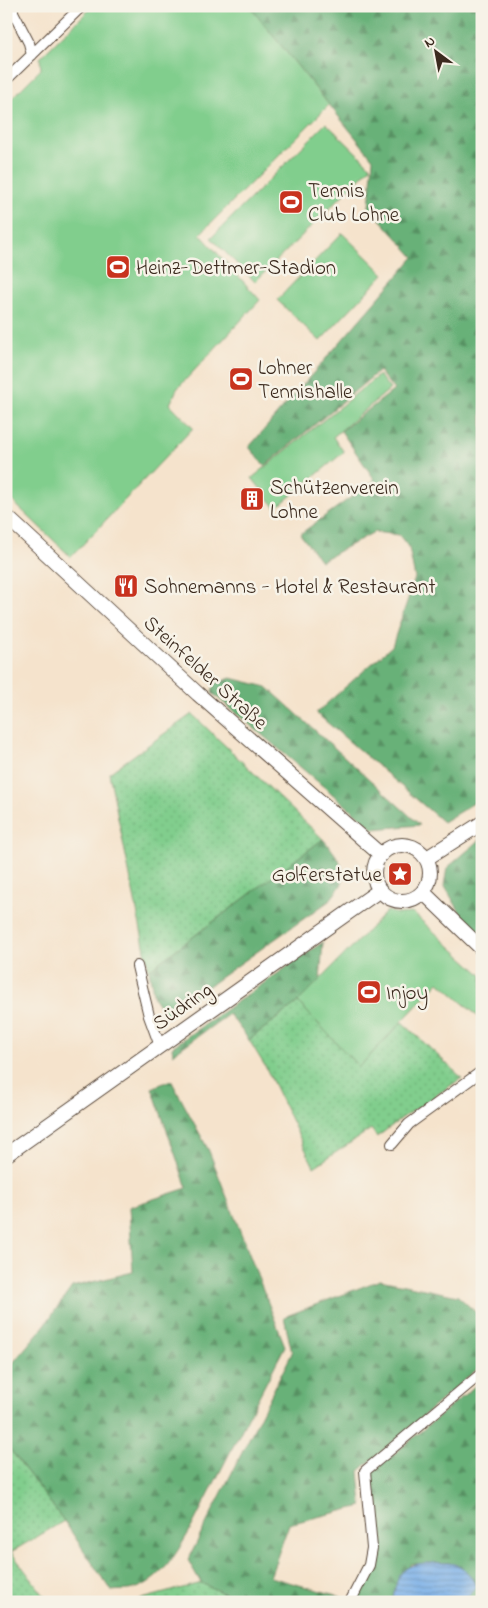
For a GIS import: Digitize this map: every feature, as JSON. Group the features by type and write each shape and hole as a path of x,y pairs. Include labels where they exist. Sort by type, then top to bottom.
{"main road":[{"name":"Steinfelder Straße","path":"6,516 192,688 381,855"},
{"path":"427,858 482,823"},
{"path":"406,845 417,849 427,858 430,865 429,882 423,892 413,899 397,900 385,895 380,890 374,874 377,860 392,847 406,845"},
{"name":"Südring","path":"6,1155 380,890"},
{"path":"423,892 482,949"}],"street":[{"path":"12,6 32,54"},
{"path":"6,80 82,6"},
{"path":"137,966 160,1046"},
{"path":"392,1144 409,1124 482,1071"},
{"path":"350,1602 369,1565 372,1548 365,1472 482,1373"}],"green space":[{"name":"Heinz-Dettmer-Stadion","path":"93,6 249,6 329,105 200,234 260,300 177,389 170,404 193,428 71,557 6,495 6,104 41,69 40,58"},
{"path":"249,6 482,6 482,798 443,822 316,713 392,646 415,578 409,548 399,535 374,532 321,561 300,534 375,480 341,431 394,390 379,371 265,466 249,447 414,257 369,207 373,159"},
{"name":"Tennis Club Lohne","path":"326,123 371,167 255,282 211,238"},
{"name":"Tennis Club Lohne","path":"342,233 384,274 320,341 277,300"},
{"path":"379,375 390,389 333,437 344,452 276,508 252,478"},
{"path":"231,678 267,687 420,825 374,829 212,693 214,684"},
{"path":"192,714 323,839 149,970 109,773"},
{"path":"482,838 482,934 461,914 444,885 447,868"},
{"path":"323,839 339,860 343,872 341,885 329,901 166,1016 154,998 149,970"},
{"name":"Injoy","path":"387,911 398,914 413,913 482,975 482,1020 439,982 359,1067 298,1002"},
{"path":"323,942 320,980 298,1002 249,1040 229,1014 173,1054 172,1047"},
{"path":"298,1002 359,1067 402,1022 462,1078 377,1137 371,1129 314,1167 265,1066 249,1040"},
{"path":"171,1080 209,1151 285,1346 189,1532 173,1558 160,1573 144,1585 131,1590 111,1591 64,1521 6,1444 6,1371 44,1326 72,1287 133,1272 129,1207 187,1188 152,1088"},
{"path":"380,1280 458,1296 482,1318 482,1365 359,1471 362,1506 289,1524 270,1577 347,1598 344,1602 243,1602 201,1583 188,1560 292,1353 284,1317"},
{"path":"482,1380 482,1602 464,1602 475,1586 450,1563 411,1564 394,1592 392,1602 356,1602 374,1567 377,1548 370,1474"},
{"path":"6,1444 64,1521 11,1552 6,1545"},
{"path":"11,1552 49,1602 6,1602 6,1555"},
{"path":"201,1583 243,1602 131,1602"}],"water":[{"path":"424,1563 455,1564 466,1571 476,1586 464,1602 392,1602 400,1575 409,1567"}],"place":[{"name":"Tennis Club Lohne","path":"291,202"},
{"name":"Heinz-Dettmer-Stadion","path":"118,267"},
{"name":"Lohner Tennishalle","path":"241,379"},
{"name":"Schützenverein Lohne","path":"252,499"},
{"name":"Sohnemanns - Hotel & Restaurant","path":"126,586"},
{"name":"Golferstatue","path":"400,874"},
{"name":"Injoy","path":"369,992"}]}
